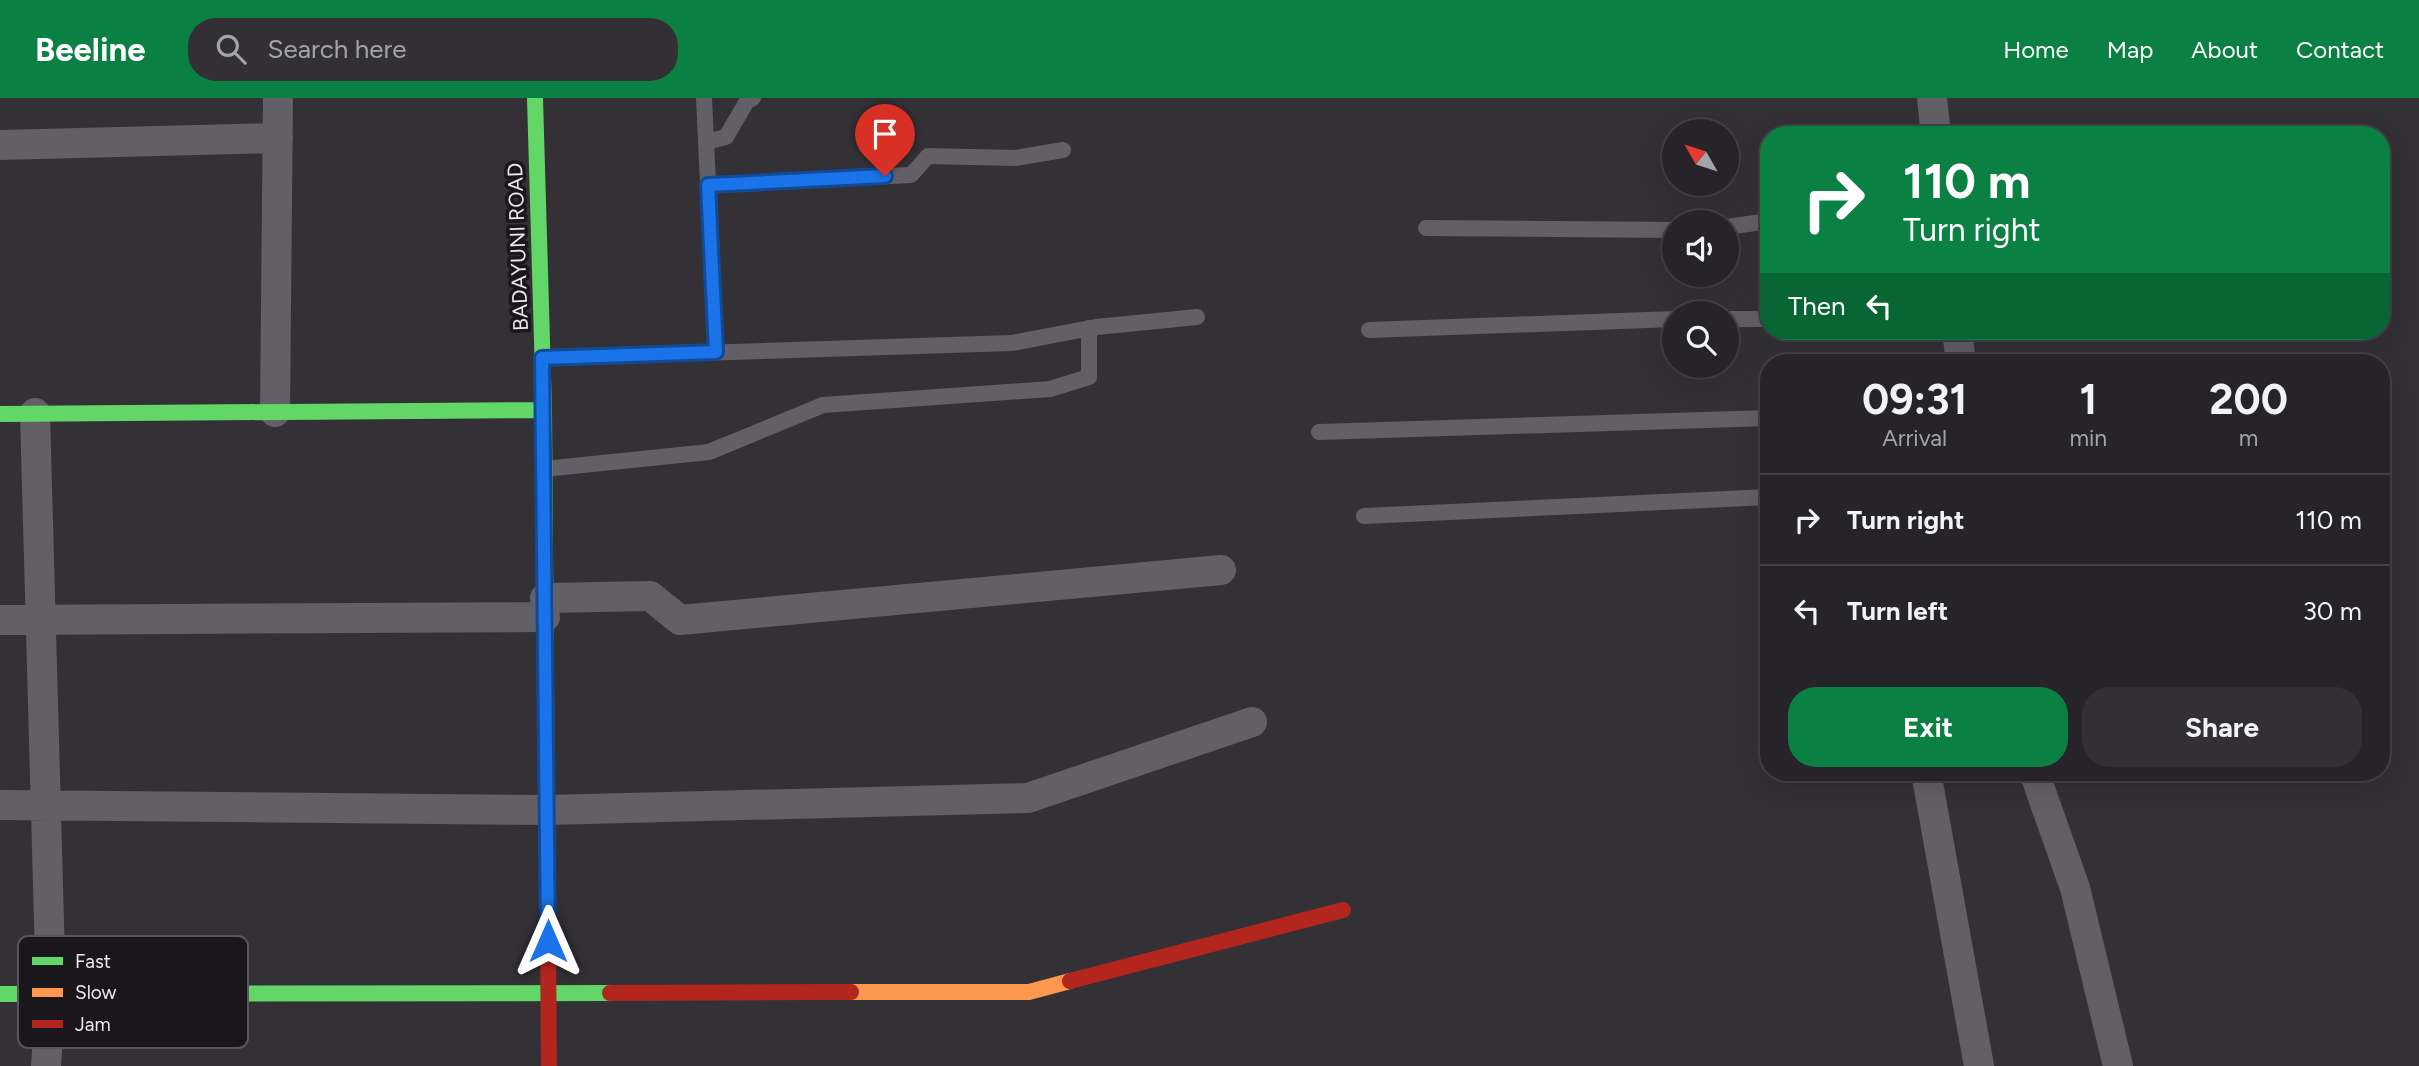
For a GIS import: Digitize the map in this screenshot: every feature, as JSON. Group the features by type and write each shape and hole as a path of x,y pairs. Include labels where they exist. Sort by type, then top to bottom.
{"street":[{"path":"275,412 278,98"},
{"name":"BADAYUNI ROAD","path":"535,98 544,410 549,1066"},
{"path":"1932,98 1935,126"},
{"path":"0,145 278,138"},
{"path":"0,414 544,410"},
{"path":"35,413 49,936"},
{"path":"0,620 545,608 650,596 680,620 1221,570"},
{"path":"0,805 547,810 1028,798 1252,722"},
{"path":"1928,781 1979,1066"},
{"path":"2037,781 2075,888 2118,1066"},
{"path":"248,995 1029,992 1343,910"},
{"path":"0,994 18,994"},
{"path":"46,1066 47,1048"}],"lane":[{"path":"704,98 716,352"},
{"path":"706,142 726,137 747,101 752,98"},
{"path":"708,185 911,175 928,156 1015,158 1063,150"},
{"path":"1739,225 1760,222"},
{"path":"1426,228 1662,230"},
{"path":"542,358 1012,343 1089,328 1197,317"},
{"path":"1369,330 1662,319"},
{"path":"1739,319 1760,319"},
{"path":"544,469 709,452 823,405 1050,389 1088,377 1089,328"},
{"path":"1319,432 1760,418"},
{"path":"1364,516 1760,497"}],"traffic: fast":[{"path":"535,98 545,549"},
{"path":"0,414 544,410"},
{"path":"248,994 610,993"},
{"path":"0,994 18,994"}],"traffic: slow":[{"path":"545,549 547,817"},
{"path":"851,992 1029,992 1070,981"}],"traffic: jam":[{"path":"547,817 549,1066"},
{"path":"1070,981 1343,910"},
{"path":"610,993 851,992"}],"route":[{"path":"548,941 542,358 716,352 708,185 885,176"}]}
